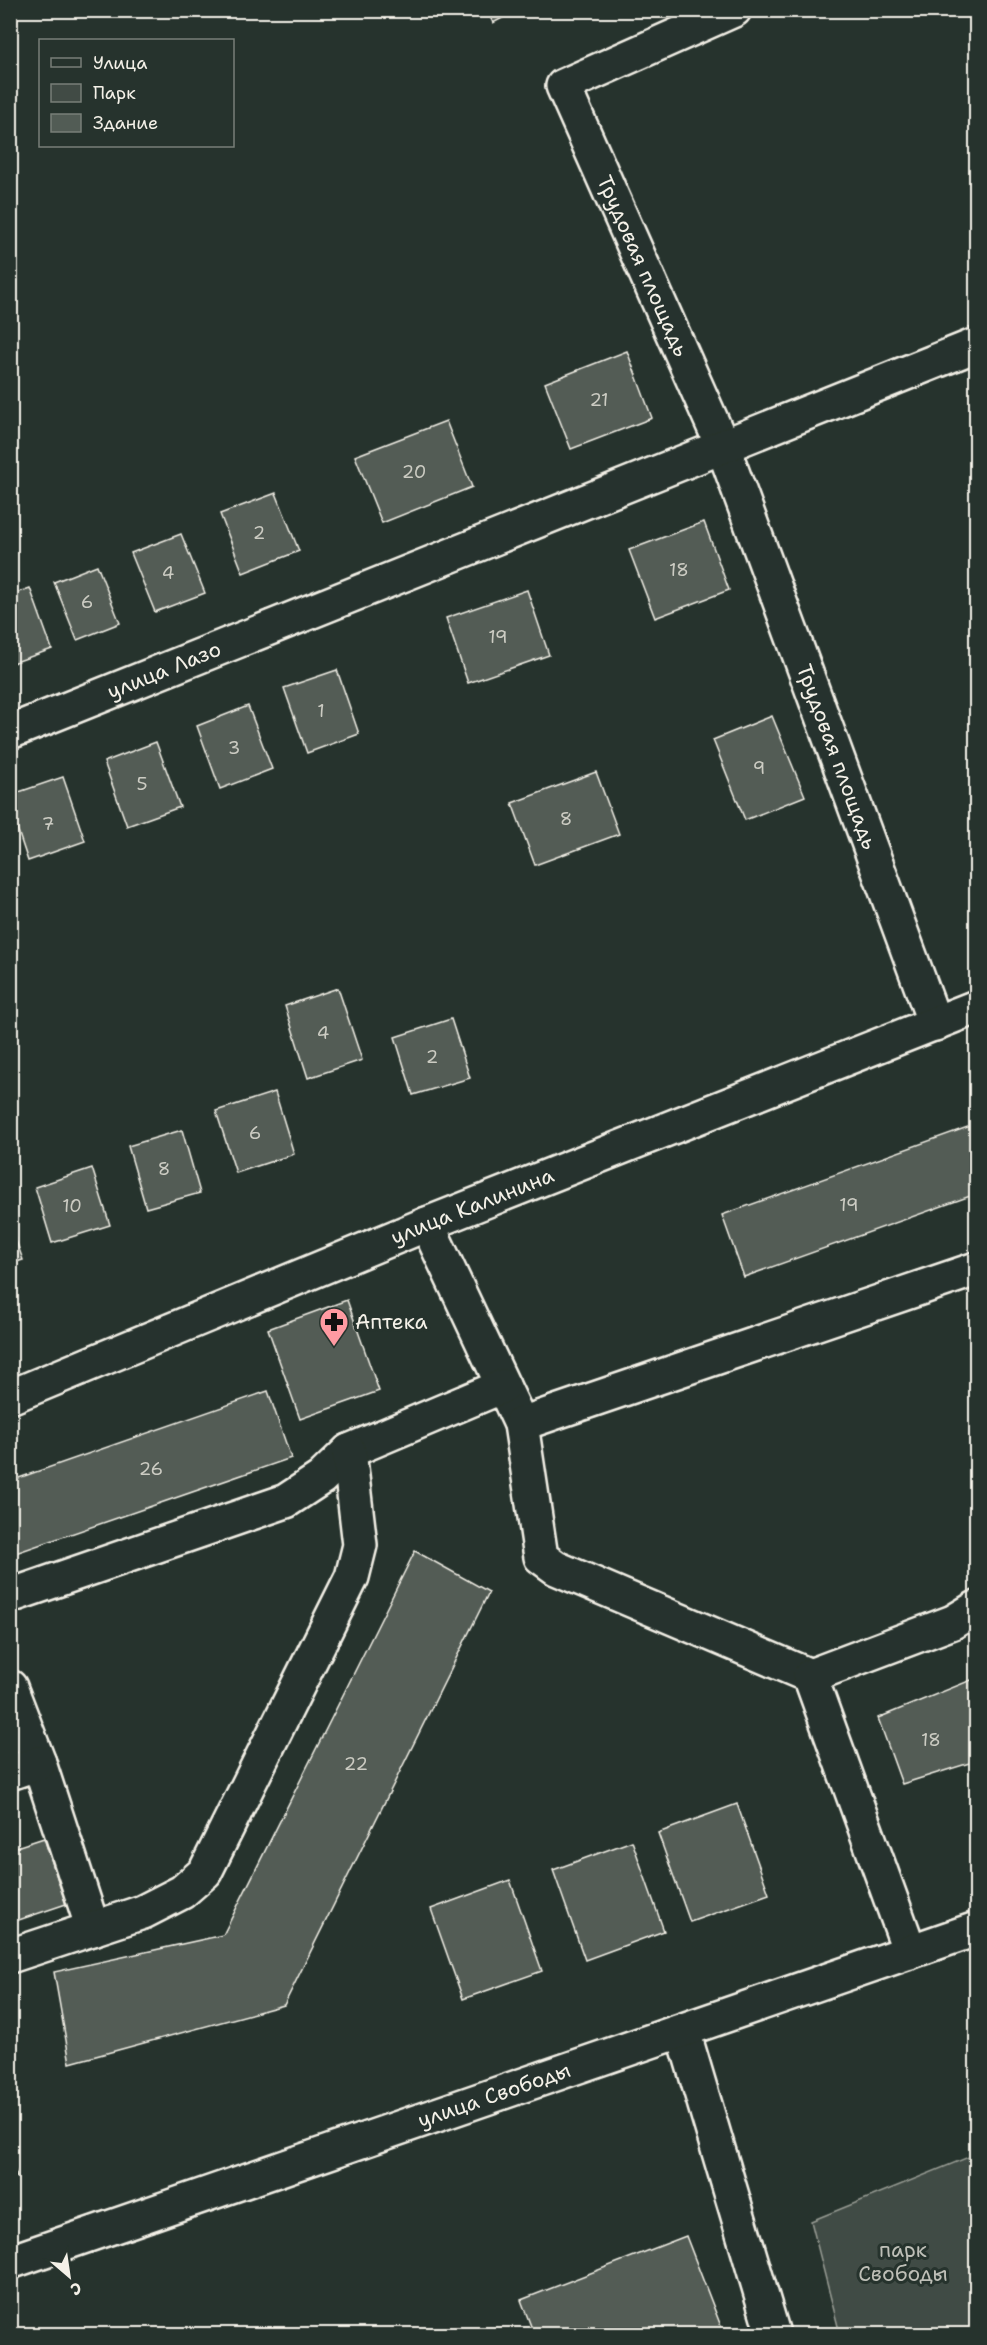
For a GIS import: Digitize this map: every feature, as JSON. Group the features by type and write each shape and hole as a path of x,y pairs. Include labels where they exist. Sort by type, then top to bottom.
{"street":[{"name":"Трудовая площадь","path":"734,10 563,86 723,447 935,1024"},
{"path":"723,447 976,345"},
{"name":"улица Лазо","path":"10,732 723,447"},
{"path":"935,1024 976,1007"},
{"name":"улица Калинина","path":"10,1397 427,1224 935,1024"},
{"path":"427,1224 521,1424 541,1557 556,1568 810,1676 953,1622 976,1608"},
{"path":"521,1424 976,1269"},
{"path":"10,1596 286,1501 321,1478 349,1450 503,1386"},
{"path":"10,1956 143,1912 182,1892 205,1872 352,1577 360,1545 349,1450"},
{"path":"810,1676 910,1952"},
{"path":"10,1687 25,1768 93,1929"},
{"name":"улица Свободы","path":"10,2262 976,1929"},
{"path":"683,2031 773,2334"}],"green space":[{"name":"парк Свободы","path":"976,2154 976,2334 840,2334 811,2221"}],"building":[{"path":"487,10 518,10 493,23"},
{"path":"627,351 652,418 571,449 545,383"},
{"path":"446,421 472,487 382,523 355,456"},
{"path":"276,493 299,551 243,573 220,514"},
{"path":"704,522 729,590 655,618 629,550"},
{"path":"181,534 205,593 155,612 131,553"},
{"path":"97,565 120,623 77,640 54,582"},
{"path":"30,588 52,649 10,664 10,595"},
{"path":"527,590 549,655 468,683 446,618"},
{"path":"337,670 359,734 307,753 284,688"},
{"path":"248,706 272,769 220,789 197,726"},
{"path":"772,716 805,796 745,820 713,740"},
{"path":"156,742 180,807 127,826 104,762"},
{"path":"596,772 619,834 535,865 512,803"},
{"path":"63,777 85,841 28,861 10,807 10,795"},
{"path":"338,988 362,1060 308,1078 285,1006"},
{"path":"451,1019 470,1078 413,1095 395,1037"},
{"path":"275,1092 294,1154 236,1173 216,1111"},
{"path":"976,1124 976,1194 744,1277 722,1215"},
{"path":"182,1130 200,1193 146,1208 128,1146"},
{"path":"92,1168 110,1225 52,1243 35,1187"},
{"path":"10,1224 23,1260 10,1264"},
{"path":"347,1300 379,1391 300,1419 268,1329"},
{"path":"268,1391 291,1458 10,1555 10,1481"},
{"path":"415,1551 489,1592 284,2005 70,2063 54,1972 223,1935"},
{"path":"976,1678 976,1761 902,1784 878,1718"},
{"path":"737,1804 769,1894 690,1922 658,1833"},
{"path":"44,1838 66,1904 10,1923 10,1849"},
{"path":"632,1841 664,1931 585,1960 553,1870"},
{"path":"510,1880 542,1971 463,1999 431,1909"},
{"path":"10,2157 17,2177 10,2179"},
{"path":"686,2236 724,2334 534,2334 521,2300"},
{"path":"440,2328 442,2334 421,2334"}],"place":[{"name":"Аптека","path":"334,1348"}]}
